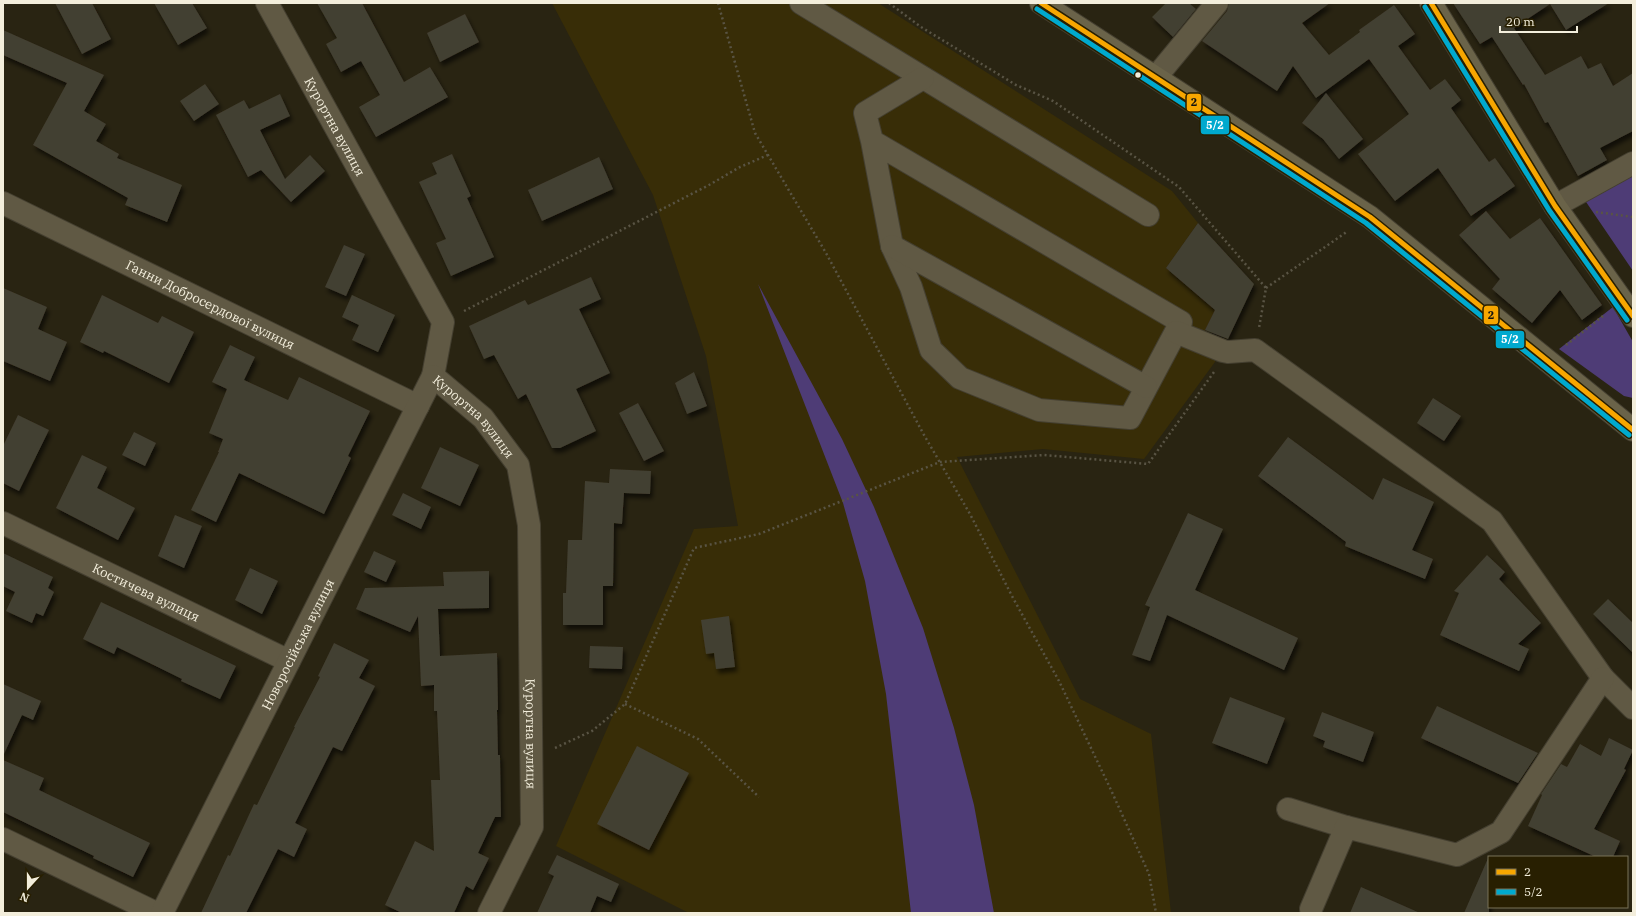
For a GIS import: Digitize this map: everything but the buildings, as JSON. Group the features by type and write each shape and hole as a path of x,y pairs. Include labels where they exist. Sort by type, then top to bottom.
{"main road":[{"path":"1041,3 1156,76 1370,217 1633,430"},
{"path":"1435,4 1555,206 1627,308"}],"street":[{"name":"Курортна вулиця","path":"267,3 443,322 433,376 484,418 518,465 530,525 532,827 490,913"},
{"path":"802,3 1148,215"},
{"path":"1156,76 1217,3"},
{"path":"872,141 1181,322 1130,418 1039,410 960,378 931,350 911,287 892,246 872,141 865,113 924,78"},
{"path":"1555,206 1633,163"},
{"name":"Ганни Добросердової вулиця","path":"3,204 418,406"},
{"path":"892,246 1146,387"},
{"path":"1176,332 1223,351 1255,350 1492,521 1603,678 1633,708"},
{"name":"Новоросійська вулиця","path":"162,913 433,376"},
{"name":"Костичева вулиця","path":"3,523 289,661"},
{"path":"1288,809 1346,827 1457,855 1501,832 1603,678"},
{"path":"1311,909 1346,827"},
{"path":"3,839 156,913"}],"path":[{"path":"718,3 755,133 826,253 924,435 970,514 1013,598 1059,681 1108,783 1149,874 1156,913"},
{"path":"889,3 921,27 1016,85 1053,101 1179,187 1266,288"},
{"path":"443,322 709,185 740,167 768,155"},
{"path":"1255,350 1266,288 1332,240 1370,217"},
{"path":"1547,360 1627,308"},
{"path":"550,751 592,731 625,704 694,548 759,534 940,462"},
{"path":"625,704 698,739 759,797"}],"shaded area":[{"path":"552,3 878,3 1172,191 1198,223 1166,268 1215,310 1204,332 1223,351 1144,459 1043,449 957,457 1080,699 1151,734 1171,913 689,913 556,846 694,529 738,526 706,356 653,195"},
{"path":"1633,168 1633,271 1582,196"},
{"path":"758,284 842,439 874,507 923,628 954,728 974,805 994,913 911,913 886,694 865,581 843,503"},
{"path":"1613,307 1633,342 1633,398 1624,396 1559,349"}],"transit line":[{"name":"2","path":"1041,3 1370,217 1633,430"},
{"name":"2","path":"1431,3 1555,206 1633,316"},
{"name":"5/2","path":"1425,7 1549,210 1627,320"},
{"name":"5/2","path":"1037,9 1366,223 1629,435"}]}
